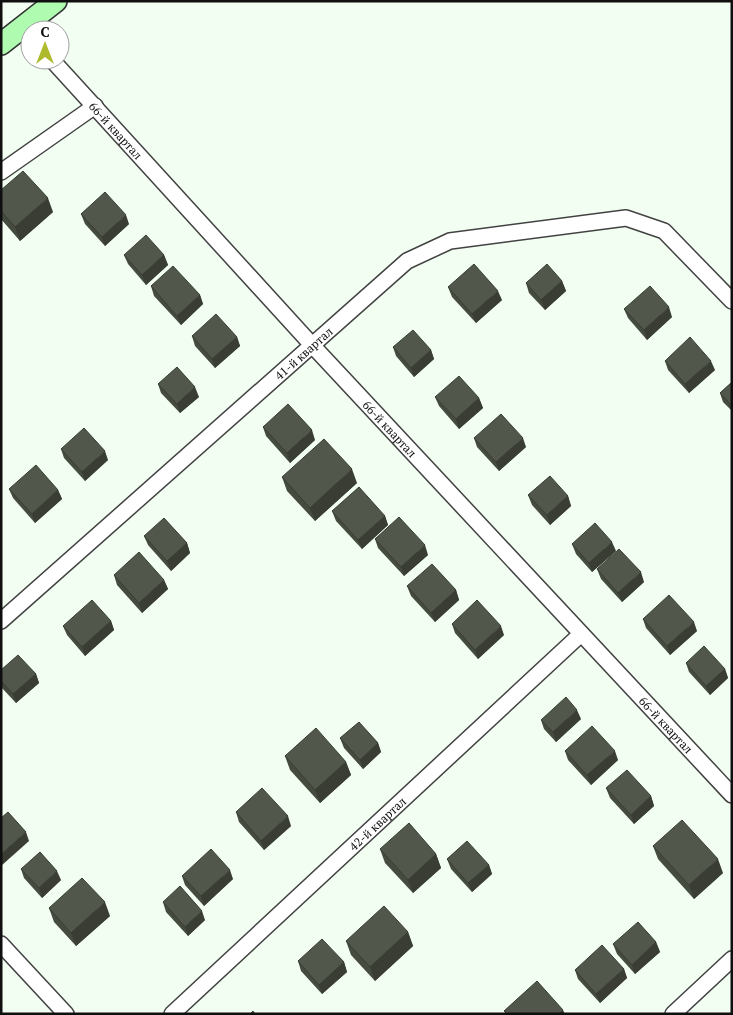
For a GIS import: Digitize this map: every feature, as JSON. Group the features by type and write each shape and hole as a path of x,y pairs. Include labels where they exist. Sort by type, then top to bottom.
{"street":[{"path":"38,20 53,4"},
{"path":"1,44 20,35"},
{"name":"66-й квартал","path":"61,70 312,345 732,795"},
{"path":"1,172 95,106"},
{"name":"41-й квартал","path":"1,621 407,261 450,241 626,218 664,231 732,301"},
{"name":"42-й квартал","path":"172,1014 581,634"},
{"path":"1,944 66,1014"},
{"path":"673,1014 732,959"}],"building":[{"path":"23,171 48,198 15,227 1,211 1,190"},
{"path":"105,192 126,215 102,237 81,214"},
{"path":"146,235 164,255 142,275 124,255"},
{"path":"474,264 498,291 472,314 448,287"},
{"path":"547,264 562,281 541,300 526,283"},
{"path":"173,266 200,295 177,316 151,286"},
{"path":"650,286 669,307 644,330 624,309"},
{"path":"216,314 237,337 212,359 192,336"},
{"path":"413,330 431,350 411,368 393,347"},
{"path":"690,337 711,361 685,384 665,361"},
{"path":"177,367 195,387 177,404 158,384"},
{"path":"459,376 479,398 456,419 435,397"},
{"path":"732,382 732,406 720,393"},
{"path":"288,404 312,430 287,453 263,427"},
{"path":"501,414 523,438 496,462 474,438"},
{"path":"84,428 105,451 82,472 61,449"},
{"path":"324,439 352,469 310,508 282,477"},
{"path":"36,465 58,490 32,514 9,489"},
{"path":"550,476 568,496 547,515 528,495"},
{"path":"359,487 385,516 358,540 332,511"},
{"path":"399,517 425,545 401,567 375,539"},
{"path":"164,518 187,543 167,561 144,536"},
{"path":"595,523 612,542 589,563 572,544"},
{"path":"619,549 641,572 618,593 597,569"},
{"path":"139,552 164,580 139,603 114,575"},
{"path":"432,564 456,590 431,613 407,586"},
{"path":"669,595 694,622 667,646 643,619"},
{"path":"92,600 111,621 82,647 63,626"},
{"path":"477,600 501,626 475,650 452,624"},
{"path":"704,646 725,669 706,686 686,663"},
{"path":"18,655 36,674 13,694 1,681 1,670"},
{"path":"566,697 577,710 553,732 541,720"},
{"path":"359,722 378,743 360,760 340,738"},
{"path":"592,726 615,751 587,775 565,751"},
{"path":"316,728 346,762 315,790 285,756"},
{"path":"627,770 651,796 631,815 606,788"},
{"path":"262,788 288,816 261,841 236,812"},
{"path":"8,812 26,832 1,854 1,818"},
{"path":"682,820 718,859 689,885 653,846"},
{"path":"409,823 436,854 408,880 380,849"},
{"path":"467,841 489,865 468,883 447,859"},
{"path":"211,849 230,870 201,896 182,876"},
{"path":"40,852 57,871 39,888 21,869"},
{"path":"82,878 105,902 71,933 49,908"},
{"path":"180,886 202,911 185,927 163,902"},
{"path":"384,906 408,932 370,967 346,941"},
{"path":"638,922 656,942 632,965 613,944"},
{"path":"322,939 344,962 319,985 298,961"},
{"path":"602,945 624,969 596,994 575,970"},
{"path":"537,981 563,1010 559,1014 507,1014 504,1011"}]}
